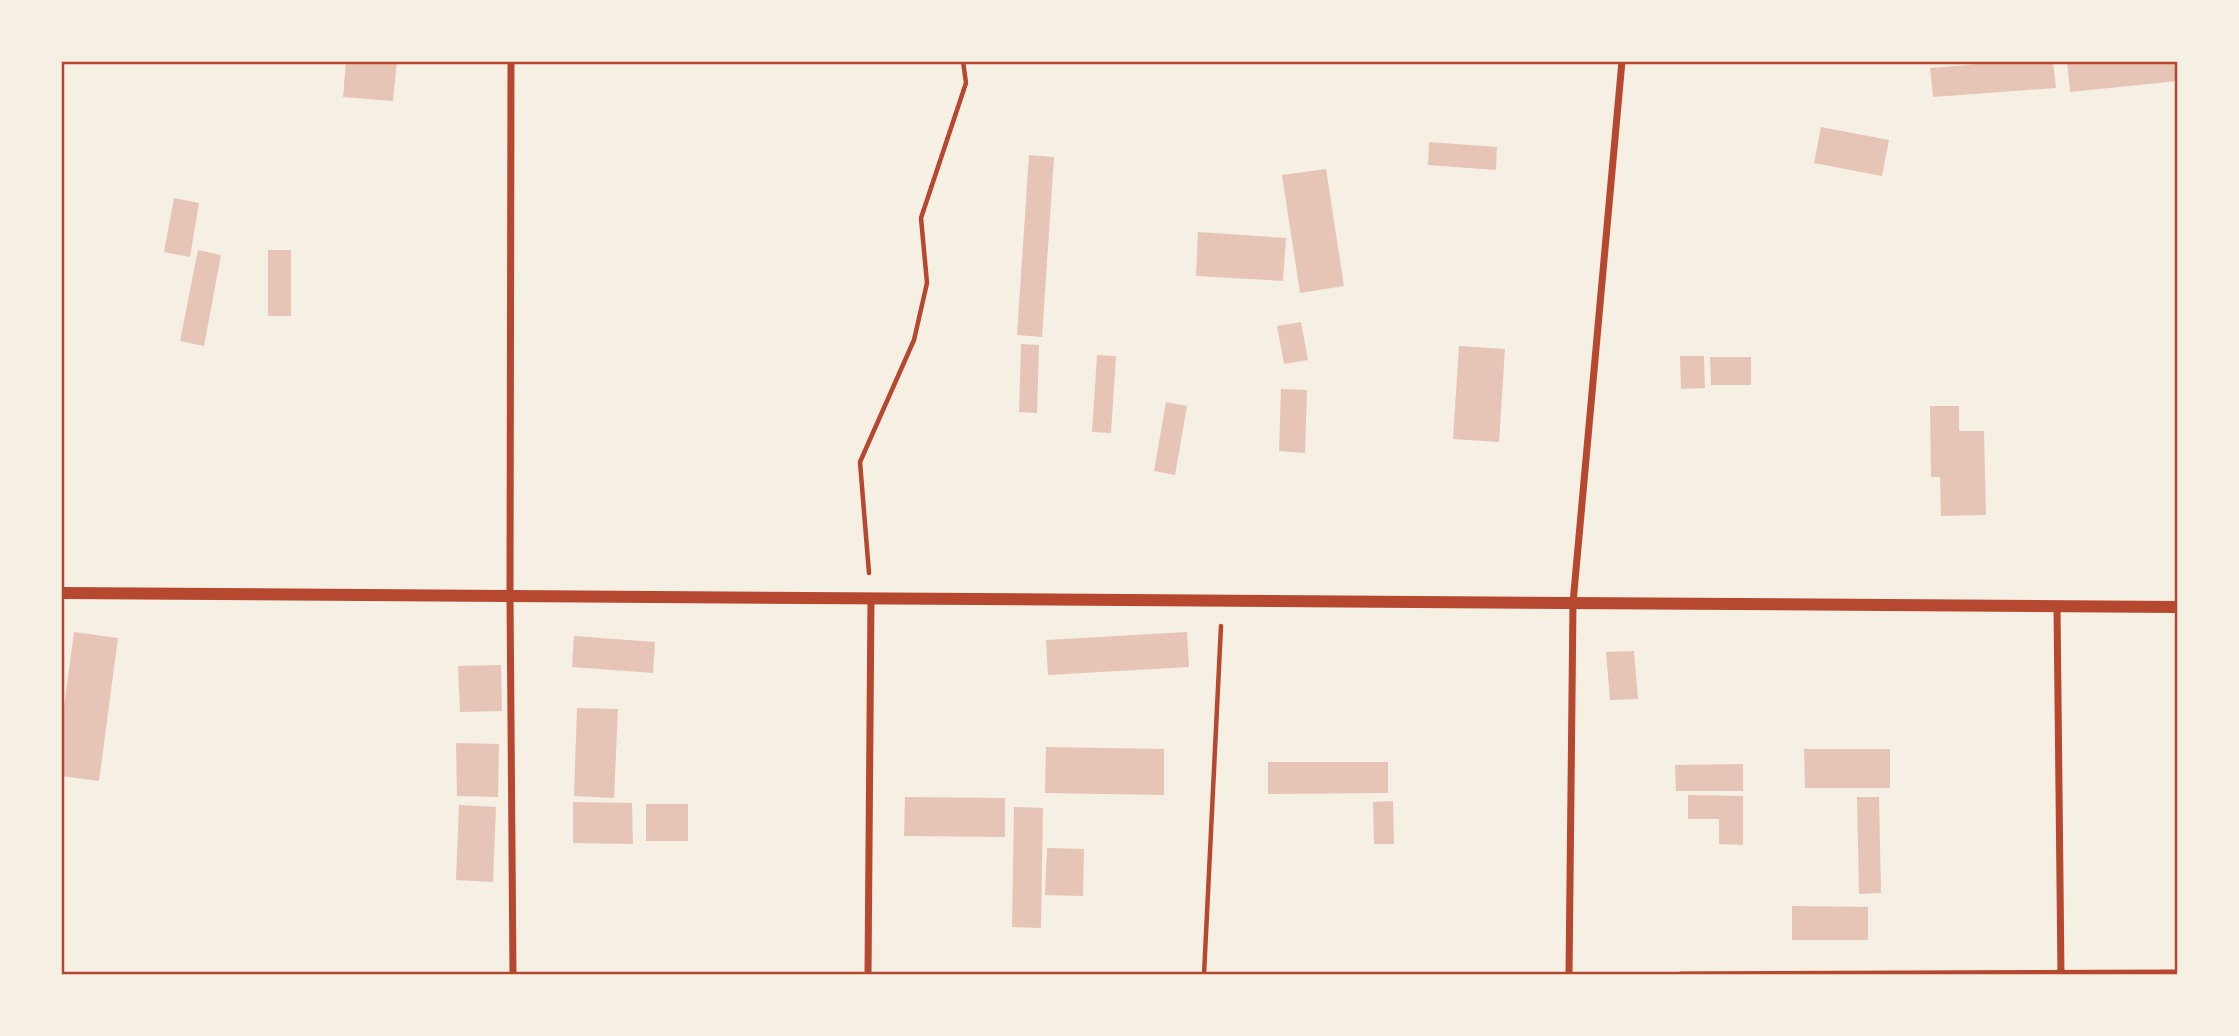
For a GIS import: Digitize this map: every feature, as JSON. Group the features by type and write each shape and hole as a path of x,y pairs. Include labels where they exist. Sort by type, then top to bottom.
{"street":[{"path":"511,61 510,596 513,975"},
{"path":"1569,975 1573,603 1622,61"},
{"path":"61,593 2178,607"},
{"path":"868,975 871,598"},
{"path":"2057,606 2061,974"},
{"path":"1681,975 2178,973"}],"path":[{"path":"871,598 860,462 914,340 927,283 921,218 966,83 963,61"},
{"path":"1205,975 1223,600"}],"building":[{"path":"346,61 397,61 393,101 343,97"},
{"path":"2015,61 2053,61 2056,88 1933,97 1930,68"},
{"path":"2067,61 2178,61 2178,81 2070,92"},
{"path":"1821,127 1889,140 1882,176 1814,163"},
{"path":"1429,142 1497,147 1496,170 1428,165"},
{"path":"1029,155 1054,157 1042,337 1017,335"},
{"path":"1326,169 1344,286 1300,293 1282,175"},
{"path":"174,198 199,203 190,257 164,252"},
{"path":"1198,232 1286,238 1283,281 1196,276"},
{"path":"198,250 221,255 204,346 180,341"},
{"path":"268,250 291,250 291,316 268,316"},
{"path":"1301,322 1308,360 1284,364 1277,326"},
{"path":"1021,344 1039,345 1037,413 1019,412"},
{"path":"1459,346 1505,349 1499,442 1453,439"},
{"path":"1097,355 1116,356 1111,433 1092,432"},
{"path":"1680,356 1704,356 1705,388 1681,389"},
{"path":"1710,357 1751,357 1751,385 1711,385"},
{"path":"1281,389 1307,390 1305,453 1279,451"},
{"path":"1166,402 1187,406 1175,475 1154,471"},
{"path":"1930,406 1959,406 1959,431 1984,431 1986,515 1941,516 1940,477 1931,477"},
{"path":"74,632 118,638 99,781 61,776 61,730"},
{"path":"1187,632 1189,667 1048,675 1046,640"},
{"path":"574,636 655,642 653,673 572,667"},
{"path":"1634,651 1638,699 1610,700 1606,652"},
{"path":"501,665 502,711 460,712 458,666"},
{"path":"577,708 618,709 614,798 574,796"},
{"path":"456,743 499,744 498,797 457,796"},
{"path":"1046,747 1164,749 1164,795 1045,793"},
{"path":"1804,749 1890,749 1890,788 1805,788"},
{"path":"1268,762 1388,762 1388,793 1268,794"},
{"path":"1743,764 1743,791 1676,791 1675,765"},
{"path":"1688,795 1743,796 1743,845 1719,844 1719,819 1688,819"},
{"path":"905,797 1005,798 1005,837 904,836"},
{"path":"1857,797 1879,797 1881,893 1859,894"},
{"path":"1393,801 1394,844 1374,844 1373,802"},
{"path":"573,802 632,803 633,844 573,843"},
{"path":"646,804 688,804 688,841 646,841"},
{"path":"459,805 496,807 493,882 456,880"},
{"path":"1014,807 1043,808 1041,928 1012,927"},
{"path":"1047,848 1084,849 1083,896 1045,895"},
{"path":"1792,906 1868,907 1868,940 1792,940"}]}
